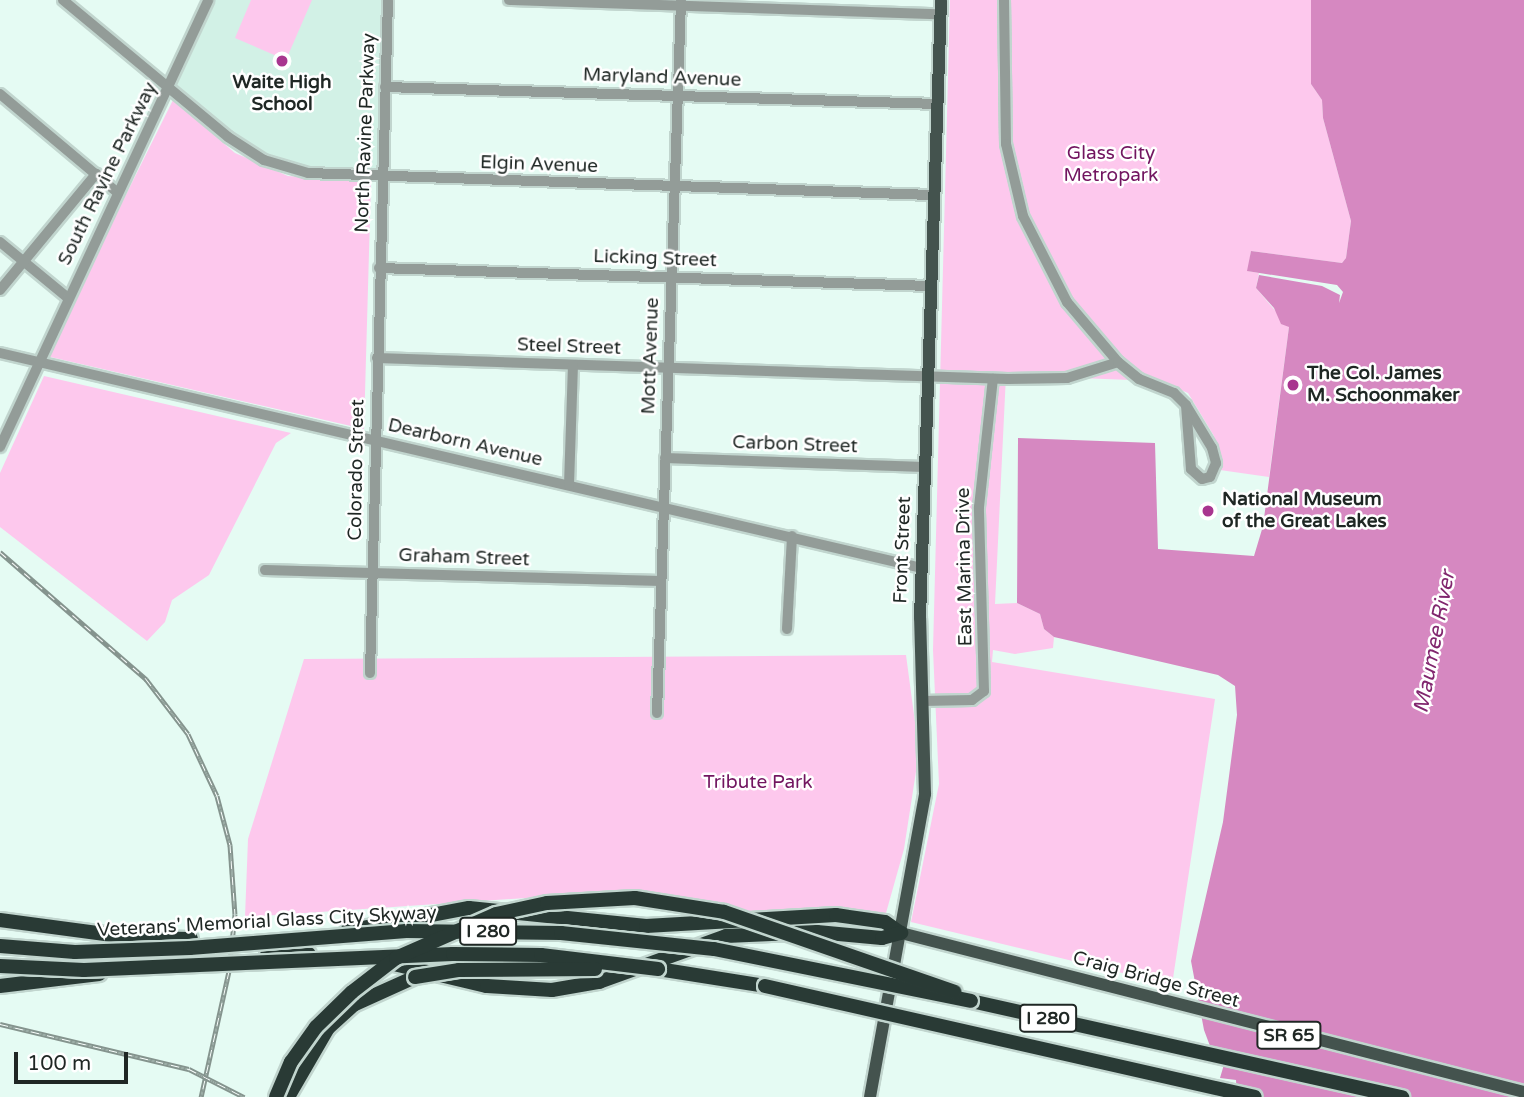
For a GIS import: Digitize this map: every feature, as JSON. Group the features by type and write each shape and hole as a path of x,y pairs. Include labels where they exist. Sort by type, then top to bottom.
{"highway":[{"path":"276,1097 291,1062 316,1027 352,992 396,958 496,914 547,903 635,898 724,912 897,969 971,1001"},
{"path":"0,920 135,938 191,939 339,932 469,908 646,926 836,915 886,922 901,933"},
{"name":"Veterans' Memorial Glass City Skyway","path":"0,946 75,952 190,948 406,931 561,933 714,949 971,1001 1402,1097"},
{"path":"0,986 209,960 267,955 349,955 487,986 552,990 599,982 726,936 830,932 882,938 901,933"},
{"name":"Veterans' Memorial Glass City Skyway","path":"0,966 83,970 453,954 541,955 658,969 765,986 1255,1097"},
{"path":"288,1097 328,1028 355,1003 388,987 459,970 658,969"}],"main road":[{"name":"Front Street","path":"870,1097 925,794 922,568 940,7"},
{"name":"Craig Bridge Street","path":"901,933 1524,1092"}],"street":[{"name":"Elgin Avenue","path":"64,0 228,137 275,165 308,173 933,195"},
{"name":"South Ravine Parkway","path":"0,447 36,361 170,89 208,0"},
{"name":"North Ravine Parkway","path":"379,268 388,0"},
{"path":"509,0 940,7"},
{"path":"1004,0 1006,144 1023,216 1067,302 1118,362 1139,379 1167,389 1186,405 1212,448 1216,463 1210,477 1202,479 1191,469 1186,405"},
{"name":"Mott Avenue","path":"657,713 680,3"},
{"name":"Maryland Avenue","path":"385,87 937,104"},
{"path":"0,94 118,193"},
{"path":"0,290 96,174"},
{"path":"0,242 68,298"},
{"name":"Licking Street","path":"379,268 930,286"},
{"name":"Colorado Street","path":"370,673 379,268"},
{"name":"Dearborn Avenue","path":"0,353 922,568"},
{"name":"Steel Street","path":"377,358 993,379 1067,378 1118,362"},
{"path":"569,485 573,365"},
{"name":"East Marina Drive","path":"923,701 972,700 984,691 979,507 993,379"},
{"name":"Carbon Street","path":"665,458 925,467"},
{"path":"787,629 792,536"},
{"name":"Graham Street","path":"265,570 661,581"}],"shaded area":[{"name":"Waite High School","path":"208,0 384,0 381,177 308,173 264,160 170,89"}],"green space":[{"path":"251,0 312,0 286,60 235,38"},
{"name":"Glass City Metropark","path":"950,0 1311,0 1311,84 1322,100 1323,118 1351,221 1346,258 1342,263 1251,251 1248,271 1259,273 1256,288 1289,327 1269,477 1220,470 1214,436 1188,393 1176,388 1156,381 1006,375 995,604 1017,603 1040,614 1044,629 1054,637 1053,648 1015,654 993,650 992,662 1215,699 1172,985 911,922 939,784 933,650"},
{"path":"173,100 235,153 288,176 371,182 364,429 46,356"},
{"path":"44,376 291,433 276,443 209,575 172,600 165,622 147,641 0,527 0,473"},
{"name":"Tribute Park","path":"906,655 919,752 904,849 886,913 739,912 628,891 245,917 248,839 304,659"}],"water":[{"name":"Maumee River","path":"1311,0 1524,0 1524,1097 1237,1097 1236,1080 1220,1078 1225,1061 1213,1054 1204,1030 1191,961 1223,822 1237,715 1235,686 1218,675 1054,637 1044,629 1040,614 1017,603 1018,438 1155,443 1158,549 1254,556 1263,526 1289,327 1281,324 1274,308 1256,288 1259,275 1322,286 1340,295 1339,303 1343,292 1337,285 1247,271 1251,251 1342,263 1346,258 1351,221 1323,118 1322,100 1311,84"}],"railway":[{"path":"0,552 146,679 188,734 217,796 230,845 235,914 229,971 201,1097"},
{"path":"0,1024 189,1069 244,1097"}],"place":[{"name":"Waite High School","path":"282,61"},
{"name":"The Col. James M. Schoonmaker","path":"1293,385"},
{"name":"National Museum of the Great Lakes","path":"1208,511"}]}
